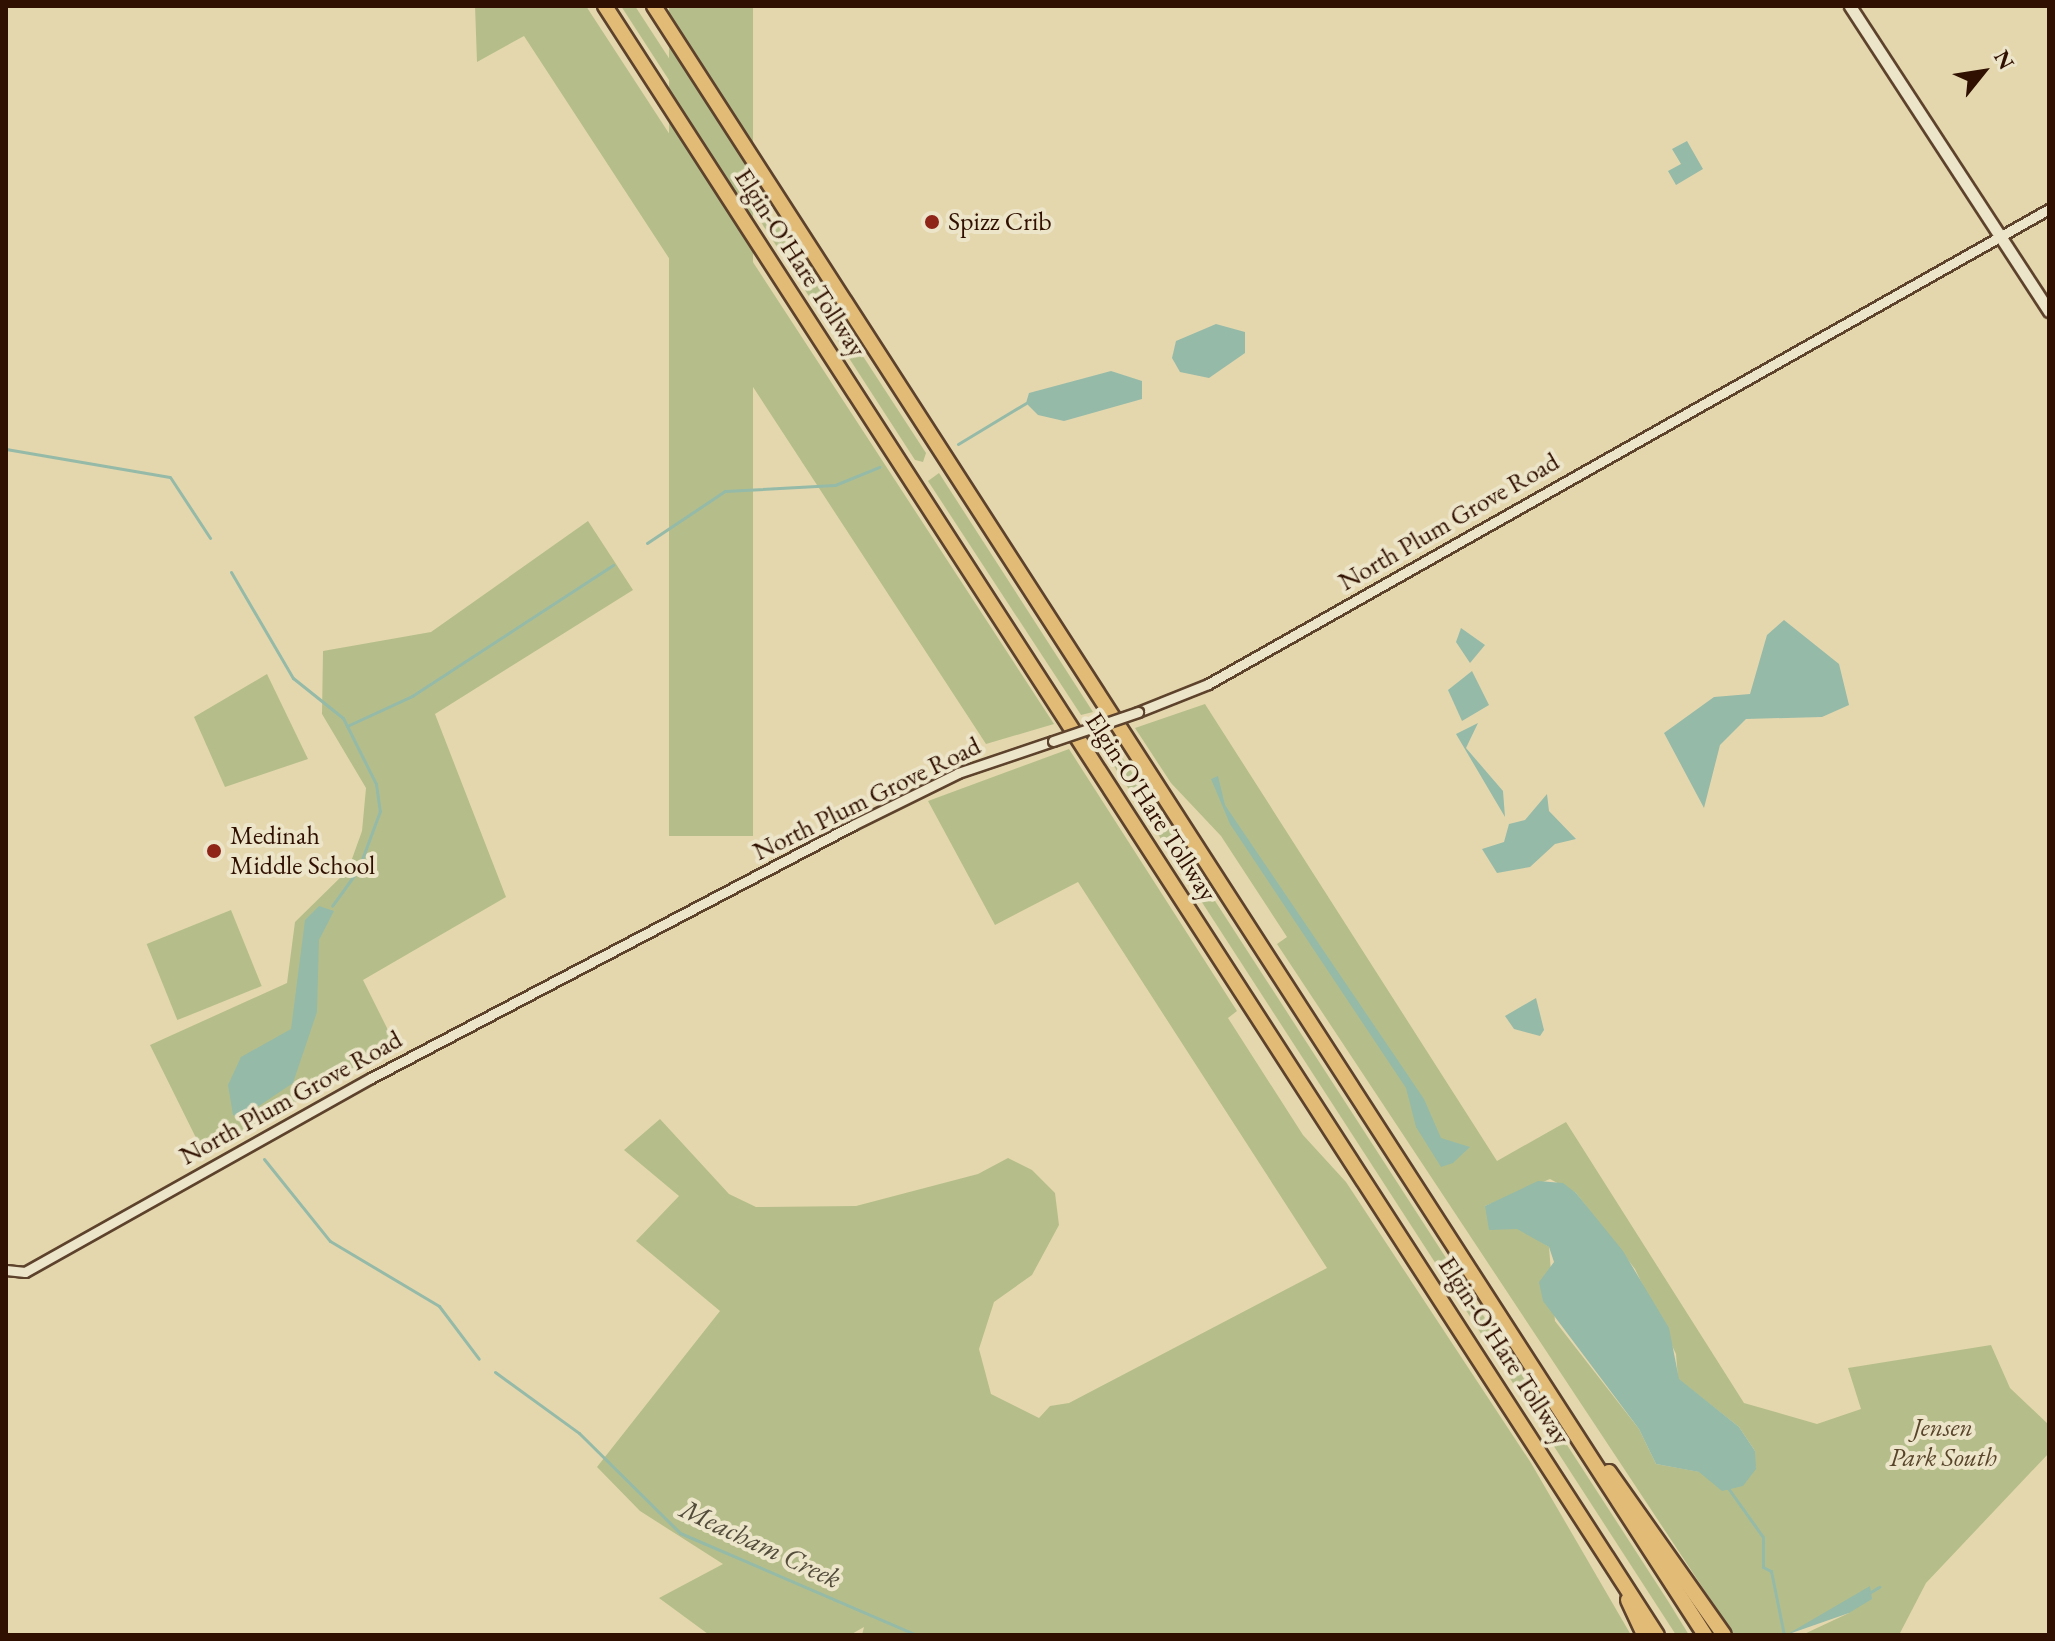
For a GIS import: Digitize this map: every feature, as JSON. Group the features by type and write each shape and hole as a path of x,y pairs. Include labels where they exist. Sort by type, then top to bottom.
{"highway":[{"name":"Elgin-O'Hare Tollway","path":"605,6 1657,1635"},
{"name":"Elgin-O'Hare Tollway","path":"654,6 1705,1635"},
{"path":"1588,1451 1625,1488 1724,1635"},
{"path":"1623,1580 1644,1635"}],"main road":[{"path":"1850,6 2049,311"}],"street":[{"name":"North Plum Grove Road","path":"7,1271 25,1272 371,1078 958,773 1138,712 1208,684 2049,209"}],"green space":[{"path":"475,6 586,6 1054,724 986,744 524,36 477,62"},
{"path":"621,6 635,6 926,453 923,462 915,460"},
{"path":"669,6 753,6 753,836 669,836"},
{"path":"939,473 1093,712 1081,715 928,481"},
{"path":"588,521 633,590 435,714 506,897 363,980 397,1048 203,1152 150,1045 287,983 295,922 348,870 362,831 366,788 322,714 323,651 431,632"},
{"path":"267,674 308,759 225,787 194,717"},
{"name":"Jensen Park South","path":"1205,704 1497,1161 1566,1122 1744,1403 1817,1424 1861,1409 1848,1368 1991,1345 2010,1388 2049,1425 2049,1453 1926,1583 1899,1635 1802,1635 1849,1613 1839,1609 1786,1635 1734,1635 1277,944 1287,937 1221,836 1171,783 1135,728","holes":["1550,1179 1576,1193 1635,1269 1676,1354 1678,1379 1739,1427 1755,1451 1728,1488 1700,1472 1656,1464 1639,1429 1555,1321 1549,1247 1485,1206"]},
{"path":"1109,737 1689,1635 1676,1635 1097,740"},
{"path":"1069,749 1237,1011 1228,1018 1303,1135 1346,1182 1531,1463 1631,1635 862,1635 864,1627 850,1635 708,1634 659,1598 723,1564 640,1511 597,1467 720,1311 636,1241 679,1196 624,1150 660,1119 729,1194 756,1207 856,1206 978,1174 1008,1158 1032,1170 1055,1193 1059,1225 1032,1275 994,1302 979,1349 991,1394 1039,1418 1050,1406 1069,1403 1327,1268 1078,882 995,925 928,801"},
{"path":"231,910 262,986 177,1020 147,944"}],"shaded area":[{"path":"1687,141 1703,169 1676,185 1668,171 1681,164 1672,149"},
{"path":"1216,324 1245,332 1245,353 1209,378 1180,372 1172,358 1176,341"},
{"path":"1111,371 1142,381 1142,399 1064,421 1038,415 1026,403 1029,393"},
{"path":"1784,620 1839,664 1849,705 1822,717 1746,719 1720,745 1704,808 1664,733 1714,697 1750,694 1767,635"},
{"path":"1461,628 1485,645 1470,663 1456,642"},
{"path":"1472,671 1489,705 1462,721 1448,690"},
{"path":"1478,723 1466,748 1503,791 1505,817 1456,734"},
{"path":"1218,776 1225,805 1424,1099 1441,1138 1470,1147 1453,1163 1441,1167 1416,1127 1406,1088 1230,824 1211,779"},
{"path":"1547,794 1549,811 1576,839 1555,844 1530,867 1497,873 1482,849 1504,842 1509,824 1525,820"},
{"path":"319,906 334,911 319,940 317,1012 293,1083 241,1118 233,1115 228,1085 241,1057 291,1029 305,920"},
{"path":"1536,998 1544,1030 1540,1036 1514,1029 1505,1016"},
{"path":"1538,1181 1563,1183 1576,1193 1623,1251 1669,1328 1679,1379 1739,1427 1755,1451 1756,1469 1743,1486 1722,1491 1699,1472 1656,1464 1639,1429 1543,1301 1539,1282 1554,1262 1549,1247 1517,1229 1489,1230 1485,1206"},
{"path":"1870,1586 1872,1599 1849,1613 1786,1635"}],"waterway":[{"path":"958,444 1026,403"},
{"name":"Meacham Creek","path":"6,449 170,477 210,538"},
{"path":"647,543 725,491 835,485 879,467"},
{"path":"347,726 412,696 613,565"},
{"path":"231,572 293,678 343,718 376,784 380,811 358,870 332,906"},
{"name":"Meacham Creek","path":"241,1118 247,1123"},
{"name":"Meacham Creek","path":"264,1159 330,1241 439,1306 479,1359"},
{"name":"Meacham Creek","path":"495,1372 579,1433 680,1533 917,1635"},
{"path":"1728,1488 1763,1537 1763,1567 1771,1571 1784,1635"},
{"path":"1869,1593 1879,1587"}],"place":[{"name":"Spizz Crib","path":"932,222"},
{"name":"Medinah Middle School","path":"214,851"}]}
